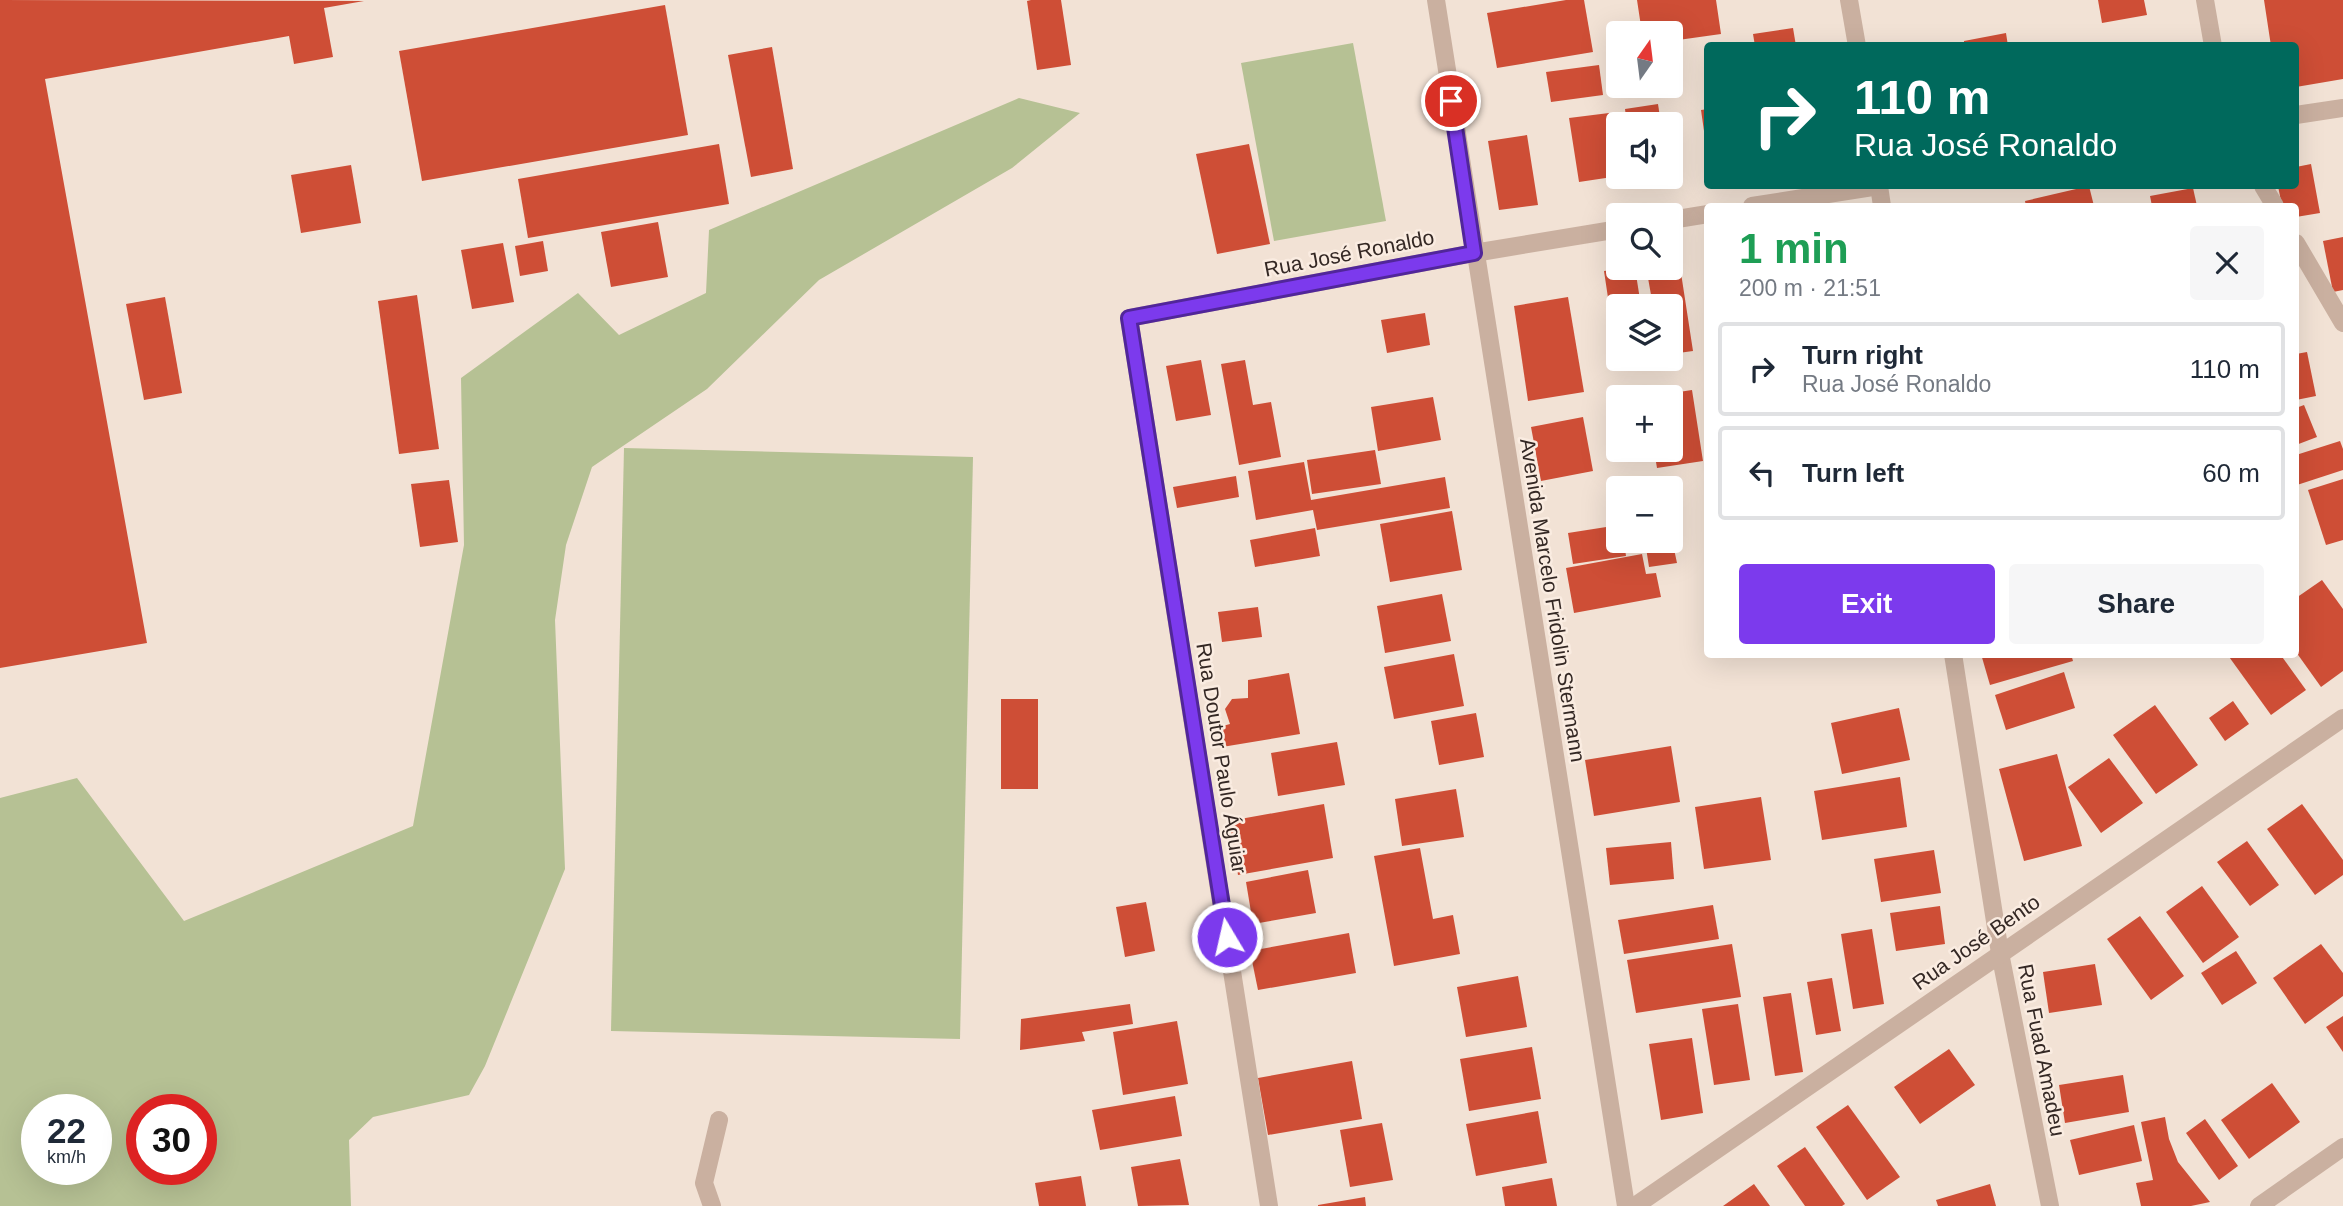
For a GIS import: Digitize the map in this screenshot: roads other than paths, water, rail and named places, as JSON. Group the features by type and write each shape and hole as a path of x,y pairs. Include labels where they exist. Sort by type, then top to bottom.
{"street":[{"name":"Avenida Marcelo Fridolin Stermann","path":"1436,0 1626,1206"},
{"path":"1849,0 1856,42"},
{"path":"2205,0 2212,42"},
{"path":"2299,115 2343,108"},
{"path":"1771,203 1860,189"},
{"path":"1683,218 1704,215"},
{"name":"Rua José Ronaldo","path":"1129,318 1474,253 1606,231"},
{"path":"2299,248 2343,323"},
{"name":"Rua Doutor Paulo Águiar","path":"1129,318 1269,1206"},
{"name":"Rua Fuad Amadeu","path":"1954,658 2000,953 2050,1206"},
{"name":"Rua José Bento","path":"1635,1206 2343,718"},
{"path":"712,1206 704,1184 719,1120"},
{"path":"2259,1206 2343,1147"}]}
